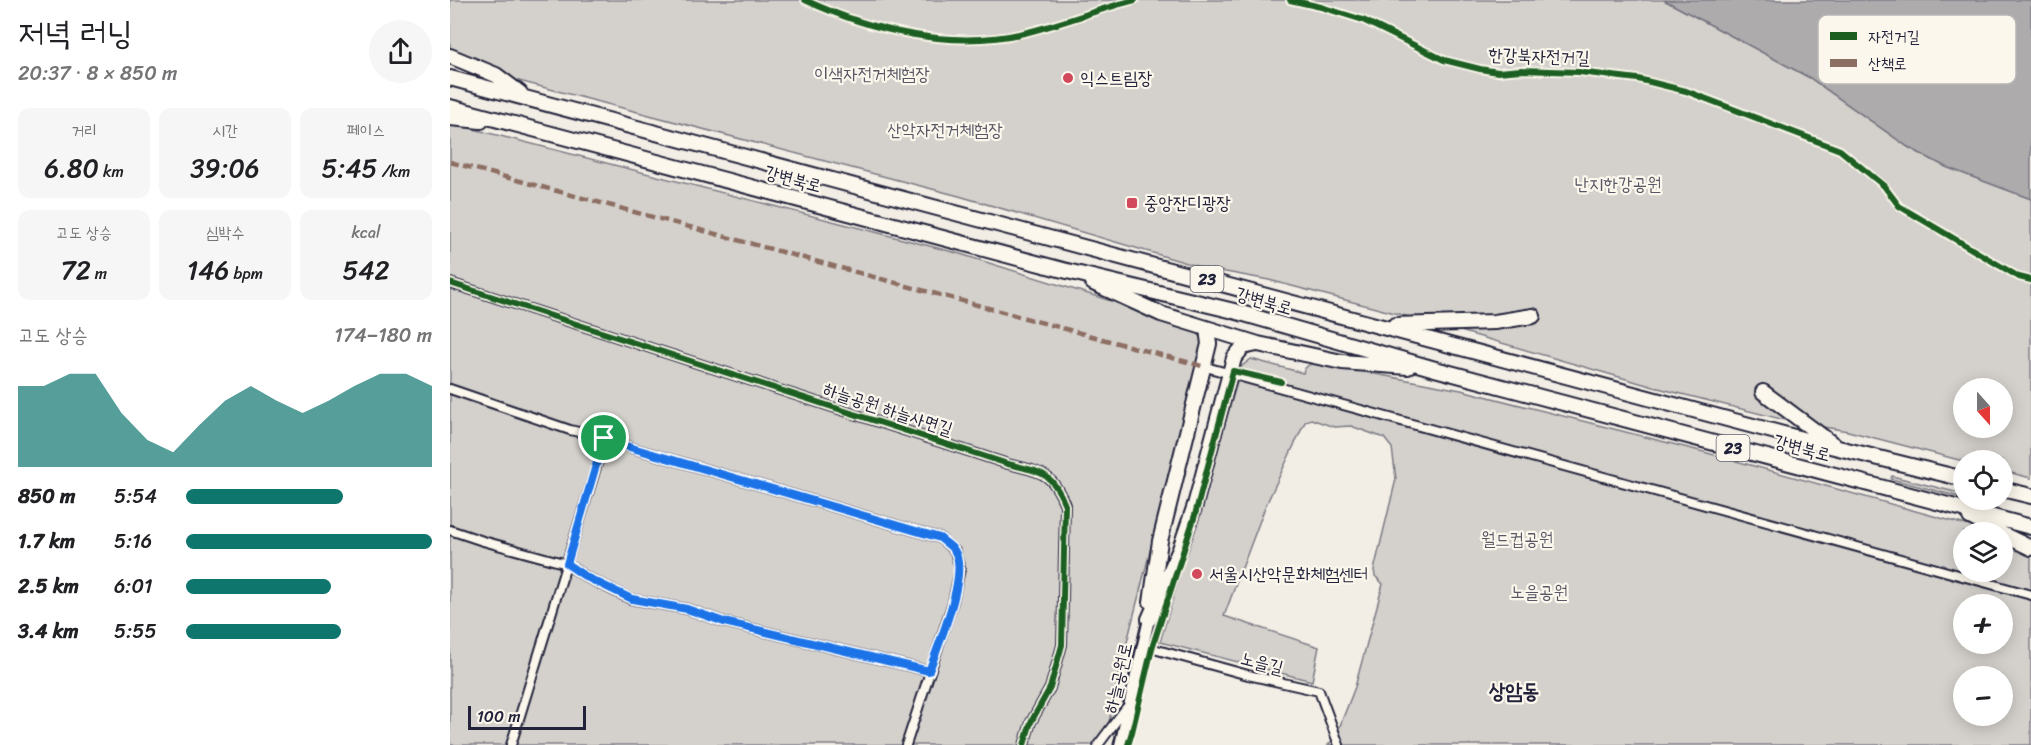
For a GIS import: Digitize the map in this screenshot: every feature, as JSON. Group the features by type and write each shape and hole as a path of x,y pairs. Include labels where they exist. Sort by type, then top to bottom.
{"highway":[{"path":"450,56 496,75 527,98"},
{"name":"강변북로","path":"450,78 1841,449 1953,476"},
{"name":"강변북로","path":"450,106 1063,270 1234,311 1435,369 2031,528"},
{"path":"450,118 521,125"},
{"path":"1063,270 1161,314 1258,344 1342,362 1435,369"},
{"path":"1376,325 1495,322 1533,316"},
{"path":"1149,620 1159,544 1209,344 1207,329"},
{"path":"1149,620 1195,506 1234,358 1243,347 1258,344"},
{"path":"1763,392 1841,449"},
{"path":"1941,503 1979,522"},
{"path":"2013,539 2031,548"},
{"path":"1159,544 1166,550 1179,549"}],"street":[{"name":"하늘공원 하늘사면길","path":"450,283 1008,464 1043,473 1059,488 1065,505 1062,645 1050,688 1031,722 1024,745"},
{"path":"1202,366 2031,595"},
{"path":"450,389 570,430 604,438 940,538 955,551 960,569 953,602 906,745"},
{"path":"511,745 604,438"},
{"path":"450,530 483,542 567,564 586,577 632,599 687,609 724,622 929,671"},
{"name":"하늘공원로","path":"1120,745 1149,620"},
{"name":"노을길","path":"1143,646 1248,675 1319,691 1340,745"},
{"path":"1098,745 1129,705"}],"green space":[{"name":"난지한강공원","path":"450,0 1664,0 1810,78 1908,147 1946,167 2031,199 2031,478 2013,474 2013,450 1953,450 1953,458 1848,431 1793,422 1654,387 1429,322 1269,280 1204,268 959,196 450,63"},
{"path":"450,123 957,253 1198,328 1204,337 1124,654 1104,745 450,745"},
{"name":"월드컵공원","path":"1251,359 1303,373 1308,366 1316,363 1461,390 1700,451 1955,522 1953,522 1953,582 2013,582 2013,539 2031,545 2031,745 1328,745 1336,736 1355,687 1383,584 1375,576 1374,570 1396,479 1392,448 1384,438 1351,426 1334,427 1311,419 1305,422 1265,507 1224,616 1319,647 1312,681 1160,642 1242,366"},
{"path":"1892,476 1953,491 1953,495 1891,479"}],"shaded area":[{"path":"1664,0 2031,0 2031,199 1946,167 1908,147 1819,84 2016,84 2016,15 1818,15 1818,84"}],"marked path":[{"path":"450,162 1202,366"}],"cycle path":[{"path":"805,0 884,29 940,38 968,39 996,38 1024,33 1135,0"},
{"name":"한강북자전거길","path":"1290,0 1363,20 1444,60 1480,69 1498,72 1521,70 1579,72 1638,79 1686,91 1840,150 1884,186 1899,206 2019,277 2031,280"},
{"path":"450,283 1037,472 1050,479 1065,505 1062,645 1050,688 1031,722 1024,745"},
{"path":"1128,745 1152,648 1195,515 1233,371 1281,382"}],"place":[{"name":"익스트림장","path":"1068,78"},
{"name":"중앙잔디광장","path":"1132,203"},
{"name":"서울시산악문화체험센터","path":"1197,574"}],"district":[{"name":"상암동","path":"1514,691"}],"route":[{"path":"604,438 940,538 955,551 960,569 953,602 929,671 724,622 687,609 632,599 586,577 567,564 604,438"}],"park label":[{"name":"이색자전거체험장","path":"872,74"},
{"name":"산악자전거체험장","path":"945,130"},
{"name":"노을공원","path":"1539,592"}]}
